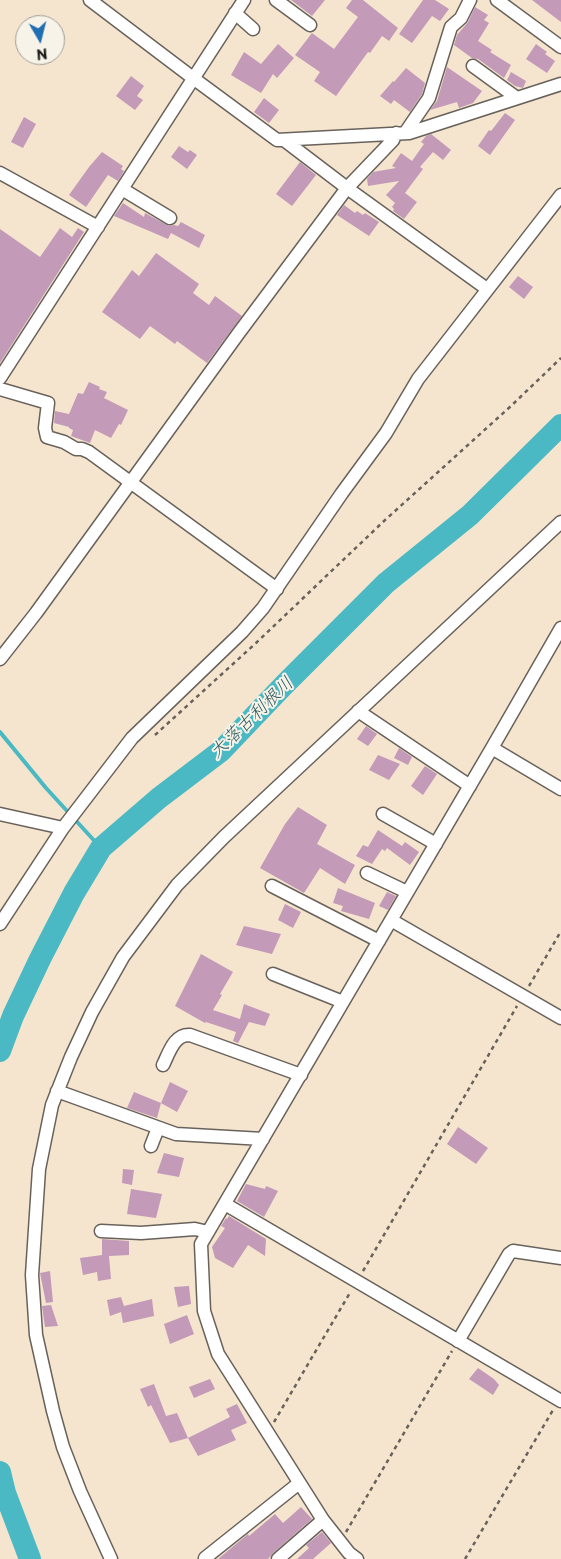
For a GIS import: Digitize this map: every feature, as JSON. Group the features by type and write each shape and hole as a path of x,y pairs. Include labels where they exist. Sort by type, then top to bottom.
{"street":[{"path":"90,0 278,140 401,133 561,84"},
{"path":"0,378 244,0"},
{"path":"276,0 310,25"},
{"path":"0,659 36,613 238,334 347,188 401,133 428,98 451,27 461,18 470,0"},
{"path":"497,0 561,47"},
{"path":"235,13 253,30"},
{"path":"473,66 516,98"},
{"path":"284,140 487,289"},
{"path":"0,173 98,227"},
{"path":"122,189 170,218"},
{"path":"0,924 63,828 132,738 242,632 263,608 386,433 418,378 561,195"},
{"path":"0,389 48,403 44,428 47,437 64,442 76,449 89,452 277,589"},
{"path":"111,1559 80,1491 64,1447 50,1402 36,1335 32,1275 39,1169 52,1104 71,1057 92,1012 123,956 177,885 224,837 561,522"},
{"path":"350,1557 298,1484 218,1354 204,1311 201,1244 561,628"},
{"path":"358,711 470,786"},
{"path":"492,748 561,789"},
{"path":"0,814 63,828"},
{"path":"383,814 436,844"},
{"path":"367,874 407,892"},
{"path":"272,886 379,941"},
{"path":"391,920 561,1018"},
{"path":"273,974 343,1002"},
{"path":"163,1065 176,1039 184,1035 190,1035 301,1074"},
{"path":"57,1091 176,1134 263,1139"},
{"path":"151,1146 158,1128"},
{"path":"225,1204 560,1401"},
{"path":"101,1231 141,1233 195,1230 208,1232"},
{"path":"458,1341 509,1254 514,1251 561,1258"},
{"path":"205,1558 298,1484"},
{"path":"278,1559 323,1520"}],"path":[{"path":"150,740 561,358"},
{"path":"267,1434 561,931"},
{"path":"340,1542 458,1341"},
{"path":"465,1559 560,1401"}],"building":[{"path":"291,0 325,0 312,16"},
{"path":"352,0 363,0 398,28 389,41 382,36 336,96 314,81 320,72 295,55 312,33 334,49 358,17 346,8"},
{"path":"423,0 435,0 449,9 440,21 432,16 412,43 399,34"},
{"path":"532,0 561,0 561,22"},
{"path":"475,7 488,15 484,20 489,23 478,41 492,50 490,52 511,65 504,78 478,59 472,58 454,45 457,35 468,22"},
{"path":"278,44 294,58 277,78 273,74 261,93 231,75 244,52 261,64"},
{"path":"536,44 555,61 547,73 526,59"},
{"path":"447,67 482,91 473,103 459,108 457,102 430,110 437,101"},
{"path":"406,68 425,83 422,94 410,112 394,100 391,104 380,96"},
{"path":"511,72 526,81 523,88 515,86 507,80"},
{"path":"131,76 144,86 137,96 143,100 135,110 116,96"},
{"path":"264,98 279,110 269,123 254,112"},
{"path":"505,113 515,120 490,155 478,146 489,130 491,131"},
{"path":"24,117 36,124 23,148 11,142"},
{"path":"431,134 451,150 443,160 433,152 420,167 423,169 405,193 417,202 404,219 393,211 392,207 395,203 386,195 399,181 368,186 367,179 373,172 396,168 392,166 401,153 412,161 424,144 421,142 426,136"},
{"path":"179,146 197,155 187,169 171,157"},
{"path":"102,152 123,166 121,169 124,171 118,181 108,175 86,207 69,195"},
{"path":"300,162 316,175 292,206 276,194"},
{"path":"123,203 144,217 145,213 169,226 178,226 181,222 205,235 199,248 171,233 168,239 114,216"},
{"path":"344,205 355,213 357,211 363,215 365,213 379,222 369,236 337,215"},
{"path":"60,228 72,237 78,228 84,232 0,363 0,229 40,257"},
{"path":"156,253 199,284 193,293 209,305 215,296 242,316 207,363 177,341 175,344 150,326 140,339 102,312 132,270 139,276"},
{"path":"518,276 533,287 524,299 509,287"},
{"path":"89,382 107,392 104,398 128,410 121,425 119,424 111,438 95,430 90,443 71,436 73,430 69,427 54,423 55,411 69,414 78,393 83,394"},
{"path":"366,726 377,734 368,746 357,739"},
{"path":"399,748 412,757 408,765 394,758"},
{"path":"378,755 400,764 389,780 369,770"},
{"path":"425,766 437,774 423,795 411,786"},
{"path":"298,807 327,825 317,844 355,865 345,884 320,868 304,893 260,868 285,824"},
{"path":"378,830 402,846 405,842 419,852 410,865 387,848 385,851 382,849 372,864 356,856 363,845 368,847"},
{"path":"338,888 375,903 369,919 341,911 343,906 333,903"},
{"path":"387,892 396,896 388,910 379,906"},
{"path":"285,904 301,912 293,928 278,920"},
{"path":"244,926 281,934 272,954 236,945"},
{"path":"201,954 233,972 213,1010 240,1019 244,1004 270,1014 265,1026 249,1022 238,1043 233,1041 236,1032 205,1023 175,1006"},
{"path":"170,1082 188,1091 177,1112 161,1103"},
{"path":"134,1092 161,1103 157,1118 127,1108"},
{"path":"458,1127 488,1148 476,1164 447,1144"},
{"path":"164,1153 184,1158 179,1177 157,1173"},
{"path":"123,1169 134,1170 132,1185 122,1183"},
{"path":"246,1184 265,1189 266,1186 278,1191 264,1217 237,1201"},
{"path":"131,1189 162,1194 156,1218 127,1214"},
{"path":"229,1216 266,1239 265,1256 248,1245 233,1268 215,1258 212,1247 225,1228 221,1226"},
{"path":"102,1239 129,1241 129,1255 109,1256 111,1279 98,1281 97,1272 83,1275 80,1258 102,1255"},
{"path":"50,1271 53,1302 46,1303 40,1273"},
{"path":"189,1286 191,1304 178,1307 174,1287"},
{"path":"121,1297 124,1306 152,1299 154,1316 123,1323 121,1312 110,1316 107,1300"},
{"path":"51,1305 58,1326 45,1327 42,1306"},
{"path":"187,1315 194,1334 170,1344 164,1324"},
{"path":"478,1368 494,1379 499,1385 493,1395 469,1379"},
{"path":"210,1379 215,1389 194,1398 189,1387"},
{"path":"154,1384 166,1416 177,1413 188,1438 170,1443 151,1405 148,1407 140,1389"},
{"path":"237,1404 247,1423 231,1430 236,1440 198,1456 188,1438 230,1417 226,1409"},
{"path":"301,1507 312,1519 268,1559 218,1559 275,1514 283,1523"},
{"path":"322,1532 331,1543 313,1559 297,1559 309,1548 306,1545"}],"waterway":[{"name":"大落古利根川","path":"0,1051 13,1016 40,959 74,893 101,848 159,798 221,751 386,583 470,515 561,425"},
{"path":"0,732 46,788 101,848"},
{"name":"大落古利根川","path":"0,1472 5,1493 30,1559"}]}
